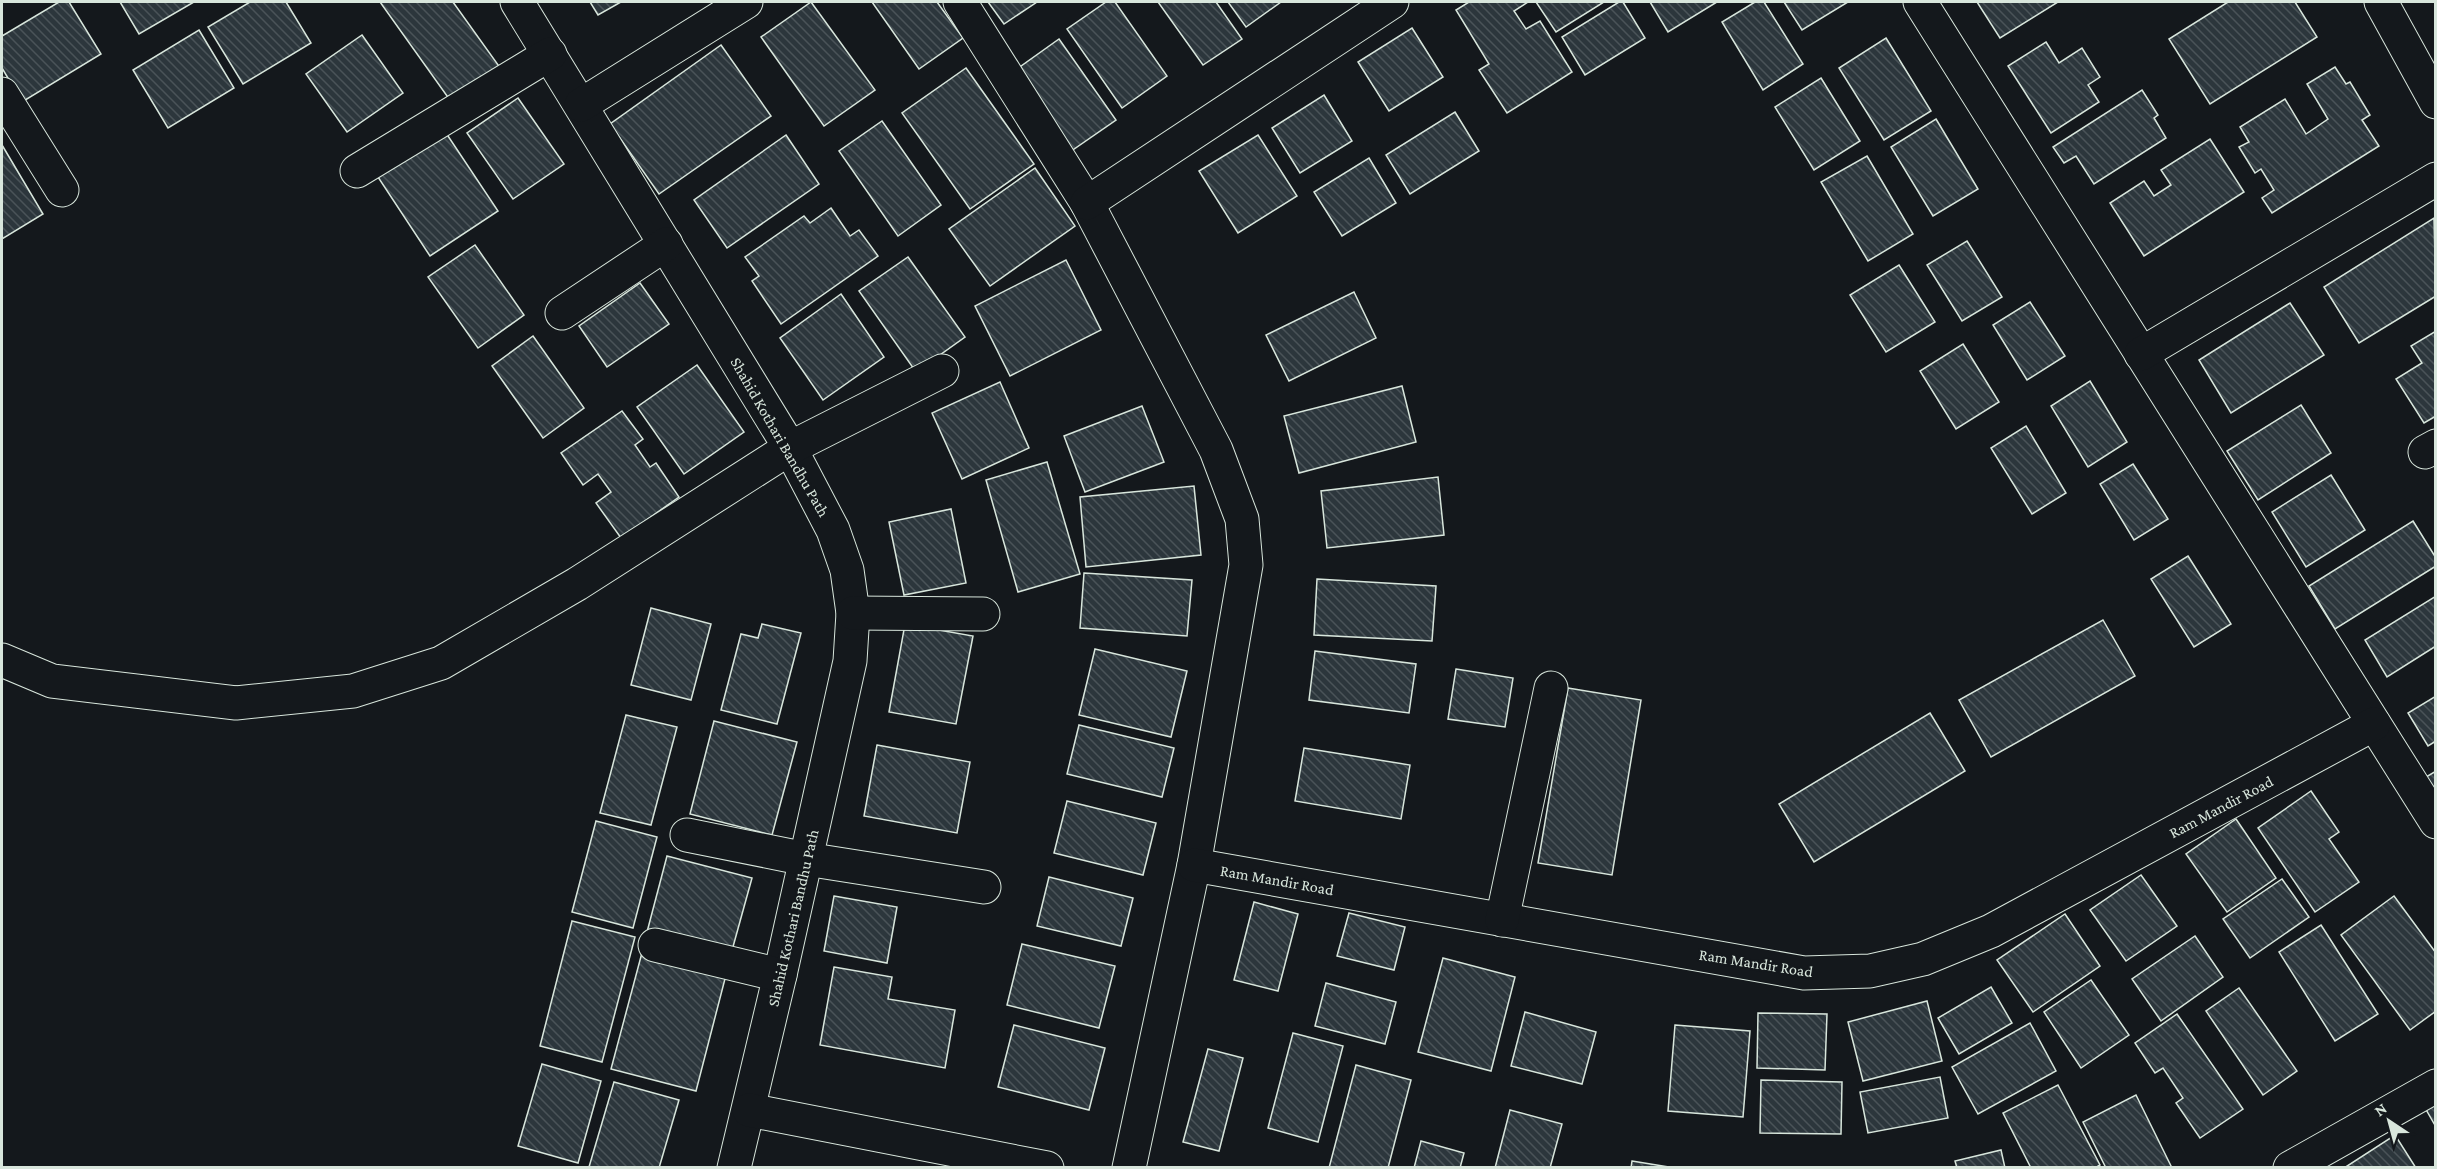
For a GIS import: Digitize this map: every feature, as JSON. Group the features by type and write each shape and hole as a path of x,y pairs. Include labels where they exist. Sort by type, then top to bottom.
{"street":[{"name":"Shahid Kothari Bandhu Path","path":"518,2 790,448 833,530 847,570 853,613 850,661 780,975 734,1167"},
{"path":"581,105 746,2"},
{"path":"960,2 1087,203 1216,450 1242,519 1246,565 1194,865 1129,1167"},
{"path":"1087,203 1392,2"},
{"path":"1920,2 2436,822"},
{"path":"2381,2 2436,102"},
{"path":"357,171 550,54"},
{"path":"2,94 62,190"},
{"path":"2141,354 2436,179"},
{"path":"562,313 666,244"},
{"path":"2,660 52,681 236,703 353,691 441,663 577,584 790,448 942,371"},
{"path":"853,613 984,614"},
{"path":"1502,920 1551,688"},
{"name":"Ram Mandir Road","path":"1194,865 1803,973 1870,971 1923,959 1991,931 2374,724"},
{"path":"687,835 806,859 984,887"},
{"path":"655,945 780,975"},
{"path":"2290,1167 2436,1086"},
{"path":"749,1110 1047,1167"}],"building":[{"path":"59,2 69,2 101,54 22,102 2,68 2,36"},
{"path":"120,2 194,2 139,34"},
{"path":"250,2 286,2 311,43 243,84 208,27"},
{"path":"380,2 453,2 501,69 452,103"},
{"path":"590,2 621,2 598,15"},
{"path":"811,2 875,90 824,126 761,37"},
{"path":"872,2 937,2 963,38 919,69"},
{"path":"988,2 1037,2 1004,24"},
{"path":"1106,2 1115,2 1167,76 1122,108 1067,29"},
{"path":"1158,2 1216,2 1242,39 1203,65"},
{"path":"1228,2 1281,2 1246,27"},
{"path":"1469,2 1528,2 1514,11 1526,29 1540,21 1572,72 1507,113 1479,70 1489,64 1456,10"},
{"path":"1536,2 1604,2 1556,32"},
{"path":"1619,2 1623,2 1645,38 1585,75 1562,37"},
{"path":"1650,2 1717,2 1668,32"},
{"path":"1755,2 1764,2 1803,64 1763,90 1722,22"},
{"path":"1784,2 1848,2 1802,30"},
{"path":"1977,2 2058,2 2000,38"},
{"path":"2228,2 2295,2 2317,37 2210,104 2169,39"},
{"path":"1412,28 1443,77 1389,111 1358,62"},
{"path":"199,30 234,88 168,128 133,70"},
{"path":"362,35 403,93 347,132 306,74"},
{"path":"1886,38 1931,111 1884,140 1839,68"},
{"path":"1059,39 1116,120 1064,156 1007,76"},
{"path":"2046,42 2059,63 2082,48 2100,77 2088,85 2099,102 2051,133 2008,66"},
{"path":"721,45 771,116 659,194 610,124"},
{"path":"2335,67 2346,84 2350,82 2370,115 2362,120 2379,146 2272,213 2262,198 2274,190 2261,169 2255,173 2239,147 2249,142 2240,127 2285,99 2306,134 2328,119 2307,84"},
{"path":"966,68 1034,164 970,209 902,113"},
{"path":"1821,78 1860,141 1814,170 1775,107"},
{"path":"2142,90 2158,115 2154,118 2166,138 2094,184 2076,156 2064,163 2053,147"},
{"path":"1324,95 1352,141 1300,173 1272,128"},
{"path":"518,98 564,164 513,199 467,133"},
{"path":"1455,112 1479,151 1410,194 1386,155"},
{"path":"1936,119 1978,189 1933,216 1891,147"},
{"path":"882,121 941,205 898,236 839,151"},
{"path":"442,127 498,211 430,256 374,171"},
{"path":"786,135 819,184 727,248 694,200"},
{"path":"1258,135 1297,196 1238,233 1199,171"},
{"path":"2210,139 2244,192 2144,256 2110,203 2144,181 2154,196 2171,185 2161,170"},
{"path":"2,145 43,214 2,239"},
{"path":"1867,156 1913,234 1868,261 1821,182"},
{"path":"1369,158 1396,203 1342,236 1314,192"},
{"path":"1035,168 1075,226 990,286 949,229"},
{"path":"831,208 850,236 859,230 878,256 781,324 752,281 759,276 745,257 804,216 810,223"},
{"path":"2434,218 2436,296 2359,343 2324,287"},
{"path":"1967,241 2002,297 1962,321 1927,265"},
{"path":"475,245 524,315 478,348 428,277"},
{"path":"908,257 965,337 916,372 859,291"},
{"path":"1066,260 1101,330 1010,376 975,306"},
{"path":"1899,265 1935,322 1886,352 1850,295"},
{"path":"640,283 669,324 607,367 579,326"},
{"path":"1354,292 1376,338 1289,381 1266,335"},
{"path":"841,294 884,357 823,400 780,338"},
{"path":"2030,302 2065,356 2027,380 1993,325"},
{"path":"2290,303 2324,355 2231,413 2199,360"},
{"path":"2436,331 2436,416 2424,423 2396,379 2422,363 2411,346"},
{"path":"533,336 584,408 543,438 492,366"},
{"path":"1963,344 1999,402 1956,429 1920,371"},
{"path":"697,365 744,432 684,474 637,407"},
{"path":"2090,381 2127,442 2088,467 2051,406"},
{"path":"1000,382 1029,448 962,479 932,413"},
{"path":"1402,386 1416,442 1299,473 1284,416"},
{"path":"2301,405 2331,453 2258,500 2227,451"},
{"path":"1142,406 1164,462 1085,492 1064,436"},
{"path":"622,411 643,439 635,445 650,467 656,463 679,497 621,538 596,503 611,492 598,474 583,485 561,453"},
{"path":"2026,426 2066,493 2032,514 1991,448"},
{"path":"1047,462 1080,574 1018,592 986,480"},
{"path":"2133,464 2168,519 2134,540 2100,484"},
{"path":"2331,475 2365,530 2306,567 2272,512"},
{"path":"1438,477 1444,535 1327,548 1321,491"},
{"path":"1194,486 1201,555 1086,567 1080,497"},
{"path":"951,509 966,583 904,595 889,522"},
{"path":"2413,521 2436,558 2436,566 2335,629 2309,586"},
{"path":"2188,556 2231,624 2194,647 2151,579"},
{"path":"1084,573 1192,580 1187,636 1080,628"},
{"path":"1317,579 1436,586 1432,641 1314,635"},
{"path":"2436,596 2436,646 2387,677 2365,640"},
{"path":"651,608 711,624 691,700 631,685"},
{"path":"2103,620 2135,676 1991,757 1959,700"},
{"path":"762,624 801,633 777,724 721,710 741,634 758,638"},
{"path":"905,624 973,636 956,724 889,712"},
{"path":"1095,649 1187,671 1171,737 1079,715"},
{"path":"1315,651 1416,664 1409,713 1309,700"},
{"path":"1456,669 1513,678 1505,727 1448,719"},
{"path":"1568,688 1641,700 1612,875 1538,863"},
{"path":"2436,696 2436,741 2428,746 2408,713"},
{"path":"1930,713 1965,771 1814,862 1779,804"},
{"path":"626,715 677,727 651,825 600,813"},
{"path":"714,721 797,742 772,835 690,814"},
{"path":"1079,725 1174,748 1162,797 1067,774"},
{"path":"877,745 970,762 957,833 864,816"},
{"path":"1304,748 1410,765 1401,819 1295,801"},
{"path":"2436,771 2436,792 2426,777"},
{"path":"2311,791 2339,832 2329,839 2359,882 2315,912 2258,828"},
{"path":"1067,801 1156,823 1143,875 1054,853"},
{"path":"2236,819 2276,878 2227,912 2186,854"},
{"path":"596,821 657,837 633,928 572,912"},
{"path":"667,856 752,878 731,954 647,932"},
{"path":"2141,875 2177,926 2126,961 2090,910"},
{"path":"1049,877 1133,898 1121,946 1037,926"},
{"path":"2282,879 2309,917 2250,958 2223,919"},
{"path":"834,896 897,907 887,963 824,951"},
{"path":"2394,896 2436,953 2436,1011 2410,1030 2341,935"},
{"path":"1254,902 1298,914 1278,991 1234,980"},
{"path":"1349,913 1405,927 1394,970 1337,956"},
{"path":"2065,914 2100,966 2033,1012 1997,960"},
{"path":"572,921 635,937 602,1062 540,1046"},
{"path":"2321,925 2378,1014 2335,1041 2279,952"},
{"path":"2195,936 2223,977 2161,1021 2132,979"},
{"path":"1022,944 1115,966 1099,1028 1007,1005"},
{"path":"643,949 727,971 696,1091 611,1069"},
{"path":"1443,958 1515,977 1491,1071 1418,1052"},
{"path":"834,967 892,977 888,999 955,1010 945,1068 820,1045"},
{"path":"2091,980 2129,1035 2081,1068 2044,1012"},
{"path":"1326,983 1396,1002 1385,1044 1315,1026"},
{"path":"1991,987 2012,1023 1959,1054 1938,1018"},
{"path":"2239,988 2297,1071 2263,1095 2206,1011"},
{"path":"1927,1001 1942,1061 1863,1081 1848,1022"},
{"path":"1525,1012 1596,1032 1582,1084 1511,1066"},
{"path":"1758,1013 1827,1014 1825,1070 1757,1068"},
{"path":"2177,1014 2243,1109 2200,1138 2176,1103 2183,1098 2163,1068 2155,1073 2135,1043"},
{"path":"2030,1023 2056,1071 1978,1114 1952,1067"},
{"path":"1014,1025 1105,1048 1089,1110 998,1087"},
{"path":"1675,1025 1750,1031 1743,1117 1668,1111"},
{"path":"1293,1033 1343,1046 1318,1142 1268,1128"},
{"path":"1208,1049 1243,1058 1219,1151 1183,1142"},
{"path":"542,1064 601,1081 578,1163 518,1146"},
{"path":"1356,1065 1411,1080 1388,1168 1329,1168"},
{"path":"1940,1077 1948,1118 1868,1133 1860,1092"},
{"path":"1761,1080 1842,1082 1841,1134 1760,1133"},
{"path":"614,1082 679,1100 659,1168 589,1167"},
{"path":"2058,1085 2100,1165 2095,1168 2031,1168 2003,1113"},
{"path":"2136,1095 2172,1168 2106,1168 2083,1122"},
{"path":"2436,1100 2436,1127 2424,1106"},
{"path":"1510,1110 1562,1124 1550,1168 1495,1168"},
{"path":"2395,1135 2416,1168 2344,1168"},
{"path":"1421,1141 1464,1153 1460,1168 1414,1168"},
{"path":"2001,1150 2005,1168 1957,1168 1955,1161"},
{"path":"1632,1161 1675,1168 1631,1168"}]}
